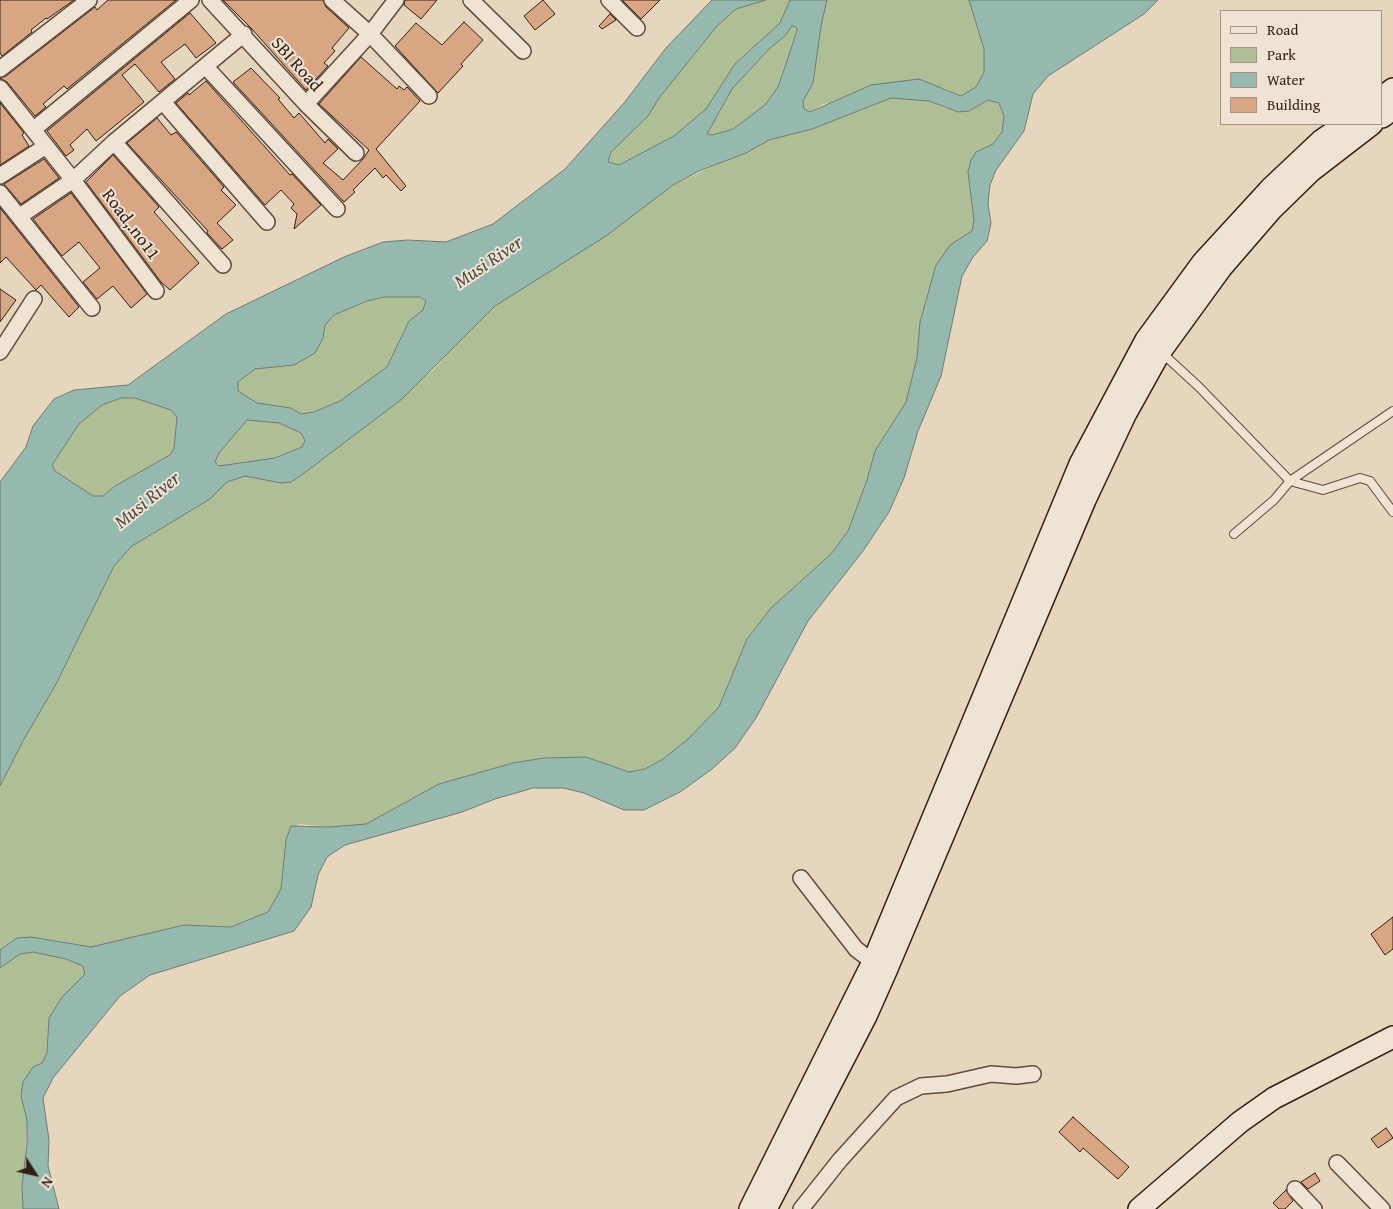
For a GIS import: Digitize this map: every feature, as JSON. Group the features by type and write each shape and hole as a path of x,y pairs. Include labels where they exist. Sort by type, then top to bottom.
{"street":[{"path":"0,69 89,0"},
{"path":"34,129 191,0"},
{"name":"SBI Road","path":"210,0 244,34 306,104 356,153"},
{"path":"332,0 370,34 429,96"},
{"path":"306,104 370,34 396,0"},
{"path":"471,0 523,51"},
{"path":"609,0 637,28"},
{"path":"20,216 74,180 114,142 244,34"},
{"path":"206,67 337,209"},
{"name":"Road,.no11","path":"0,88 74,180 156,291"},
{"path":"163,102 267,222"},
{"path":"766,1209 866,1016 880,967 1080,464 1202,262 1256,203 1322,140 1344,125"},
{"path":"1153,346 1272,209 1311,171 1371,125"},
{"path":"114,142 223,265"},
{"path":"0,176 46,146"},
{"path":"0,193 92,308"},
{"path":"0,352 34,299"},
{"path":"801,878 856,949 880,967"},
{"path":"750,1209 880,967"},
{"path":"1149,1206 1240,1122 1274,1098 1393,1037"},
{"path":"801,1209 840,1160 896,1098 921,1086 947,1084 991,1074 1016,1076 1034,1074"},
{"path":"1337,1164 1382,1209"},
{"path":"1296,1189 1314,1209"}],"lane":[{"path":"1153,346 1199,387 1290,481 1323,490 1360,478 1370,481 1393,512"},
{"path":"1234,534 1274,500 1290,481 1393,411"}],"green space":[{"path":"766,0 790,0 780,23 735,64 706,109 674,136 619,165 607,162 610,152 648,116 659,98 717,26 736,9"},
{"path":"827,0 969,0 984,49 984,72 976,87 961,96 944,88 823,104 810,112 804,110 803,101 813,83 821,26"},
{"path":"792,26 797,29 789,55 778,87 765,105 733,129 712,135 707,134 732,89 769,49 785,36"},
{"path":"891,98 929,101 944,108 969,111 988,100 999,104 1004,116 1002,132 993,144 976,152 971,160 968,172 974,220 972,231 950,245 936,265 920,322 917,358 906,402 875,451 867,480 848,531 831,554 771,608 747,639 719,707 688,739 663,759 645,769 629,772 586,757 544,758 513,763 439,784 366,824 330,827 298,824 286,840 281,889 268,912 231,927 184,925 91,947 31,937 18,938 0,950 0,786 56,684 114,566 132,546 210,499 227,482 245,476 281,483 303,474 433,370 476,323 495,306 558,266 673,185 769,140 812,129"},
{"path":"384,297 420,297 426,301 423,310 409,321 387,367 340,401 314,412 301,414 291,408 257,403 238,391 238,383 255,369 294,365 323,338 325,325 334,315 367,301"},
{"path":"121,398 135,398 171,410 177,417 174,448 170,455 115,486 103,496 93,496 55,471 52,465 79,424 102,405"},
{"path":"247,420 279,423 301,433 305,441 302,447 275,458 219,467 215,462 219,453"},
{"path":"33,952 66,959 84,966 85,975 62,997 49,1018 47,1053 42,1063 33,1067 21,1096 27,1120 23,1209 0,1209 0,968 20,954"}],"water":[{"name":"Musi River","path":"712,0 766,0 736,9 717,26 659,98 648,116 611,152 608,162 619,165 674,136 706,109 735,64 780,23 790,0 827,0 821,26 813,83 803,101 804,109 810,112 871,85 919,79 961,96 976,87 984,72 984,49 969,0 1158,0 1144,14 1048,76 1033,94 1024,131 996,170 990,185 988,204 991,223 987,241 973,257 962,276 941,376 918,431 904,478 889,512 863,551 808,621 756,718 735,748 712,769 680,792 644,810 624,810 584,793 563,788 533,788 495,799 462,812 345,845 327,857 318,875 311,907 294,931 150,975 120,996 53,1078 43,1098 49,1140 48,1166 59,1209 23,1209 22,1186 27,1144 27,1120 21,1096 23,1082 33,1067 42,1063 47,1053 49,1018 62,997 85,974 83,966 66,959 33,952 20,954 0,968 0,950 17,938 31,937 91,947 184,925 231,927 268,912 281,889 286,840 291,826 330,827 366,824 439,784 513,763 544,758 586,757 629,772 645,769 663,759 688,739 719,707 747,639 771,608 831,554 848,531 867,480 875,451 906,402 917,358 920,322 936,265 950,245 972,231 974,220 968,172 971,160 976,152 993,144 1002,132 1004,116 999,103 988,100 969,111 958,112 929,101 891,98 812,129 769,140 746,153 699,171 673,185 606,236 495,306 402,399 291,482 281,483 245,476 227,482 210,499 132,546 114,566 56,684 0,786 0,482 26,447 33,426 54,399 74,390 128,385 226,314 344,257 383,242 408,240 446,242 493,224 565,169 624,103 666,48","holes":["792,26 796,27 797,30 778,87 765,105 733,129 712,135 707,134 732,89 769,49 785,36","384,297 420,297 426,301 423,310 409,321 387,367 340,401 314,412 301,414 291,408 257,403 238,391 238,382 255,369 294,365 315,353 323,338 325,325 334,315 367,301","121,398 135,398 171,410 177,417 174,448 170,455 115,486 103,496 93,496 55,471 52,465 79,424 102,405","247,420 279,423 301,433 305,441 302,447 275,458 219,466 215,462 219,453"]}],"building":[{"path":"0,0 74,0 46,18 2,56 0,53"},
{"path":"108,0 176,0 67,89 64,86 43,104 46,107 35,116 7,82 0,78 6,76 95,7 97,10"},
{"path":"223,0 323,0 326,7 349,28 332,48 335,51 324,63 328,66 306,90 251,28"},
{"path":"405,0 437,0 421,19 404,5"},
{"path":"543,0 555,14 535,30 524,16"},
{"path":"623,0 660,0 641,19 623,1"},
{"path":"190,13 216,43 196,58 185,44 161,62 175,79 159,92 135,64 122,75 144,102 96,141 87,129 70,145 74,150 66,156 47,131"},
{"path":"610,14 616,20 602,29 599,26"},
{"path":"464,22 483,40 461,64 463,66 438,93 395,46 416,23 442,45"},
{"path":"361,57 397,89 399,86 404,90 407,87 420,101 376,149 406,186 401,191 386,175 383,178 375,168 344,202 233,82 251,68 280,98 278,99 294,118 299,113 325,143 328,139 338,149 323,163 343,180 369,150 319,104"},
{"path":"206,81 290,175 292,174 321,205 294,229 297,214 291,208 294,204 281,190 265,205 176,103"},
{"path":"0,103 24,133 22,135 29,146 0,165"},
{"path":"157,118 171,135 176,132 224,187 221,190 236,205 217,223 233,240 222,249 207,233 208,231 127,143"},
{"path":"113,155 159,207 154,212 199,263 170,290 161,282 86,182"},
{"path":"44,159 59,178 21,204 4,184"},
{"path":"71,193 147,294 131,308 113,286 97,299 83,282 100,268 79,242 62,256 33,219"},
{"path":"0,208 79,307 69,317 41,285 36,290 6,257 0,263"},
{"path":"0,289 16,300 0,322"},
{"path":"1393,917 1393,949 1385,955 1371,934"},
{"path":"1073,1117 1129,1167 1118,1179 1083,1148 1080,1152 1059,1132"},
{"path":"1386,1128 1393,1138 1378,1148 1371,1139"},
{"path":"1315,1173 1320,1181 1308,1189 1301,1182"},
{"path":"1286,1190 1293,1201 1285,1209 1279,1209 1273,1203"}]}
